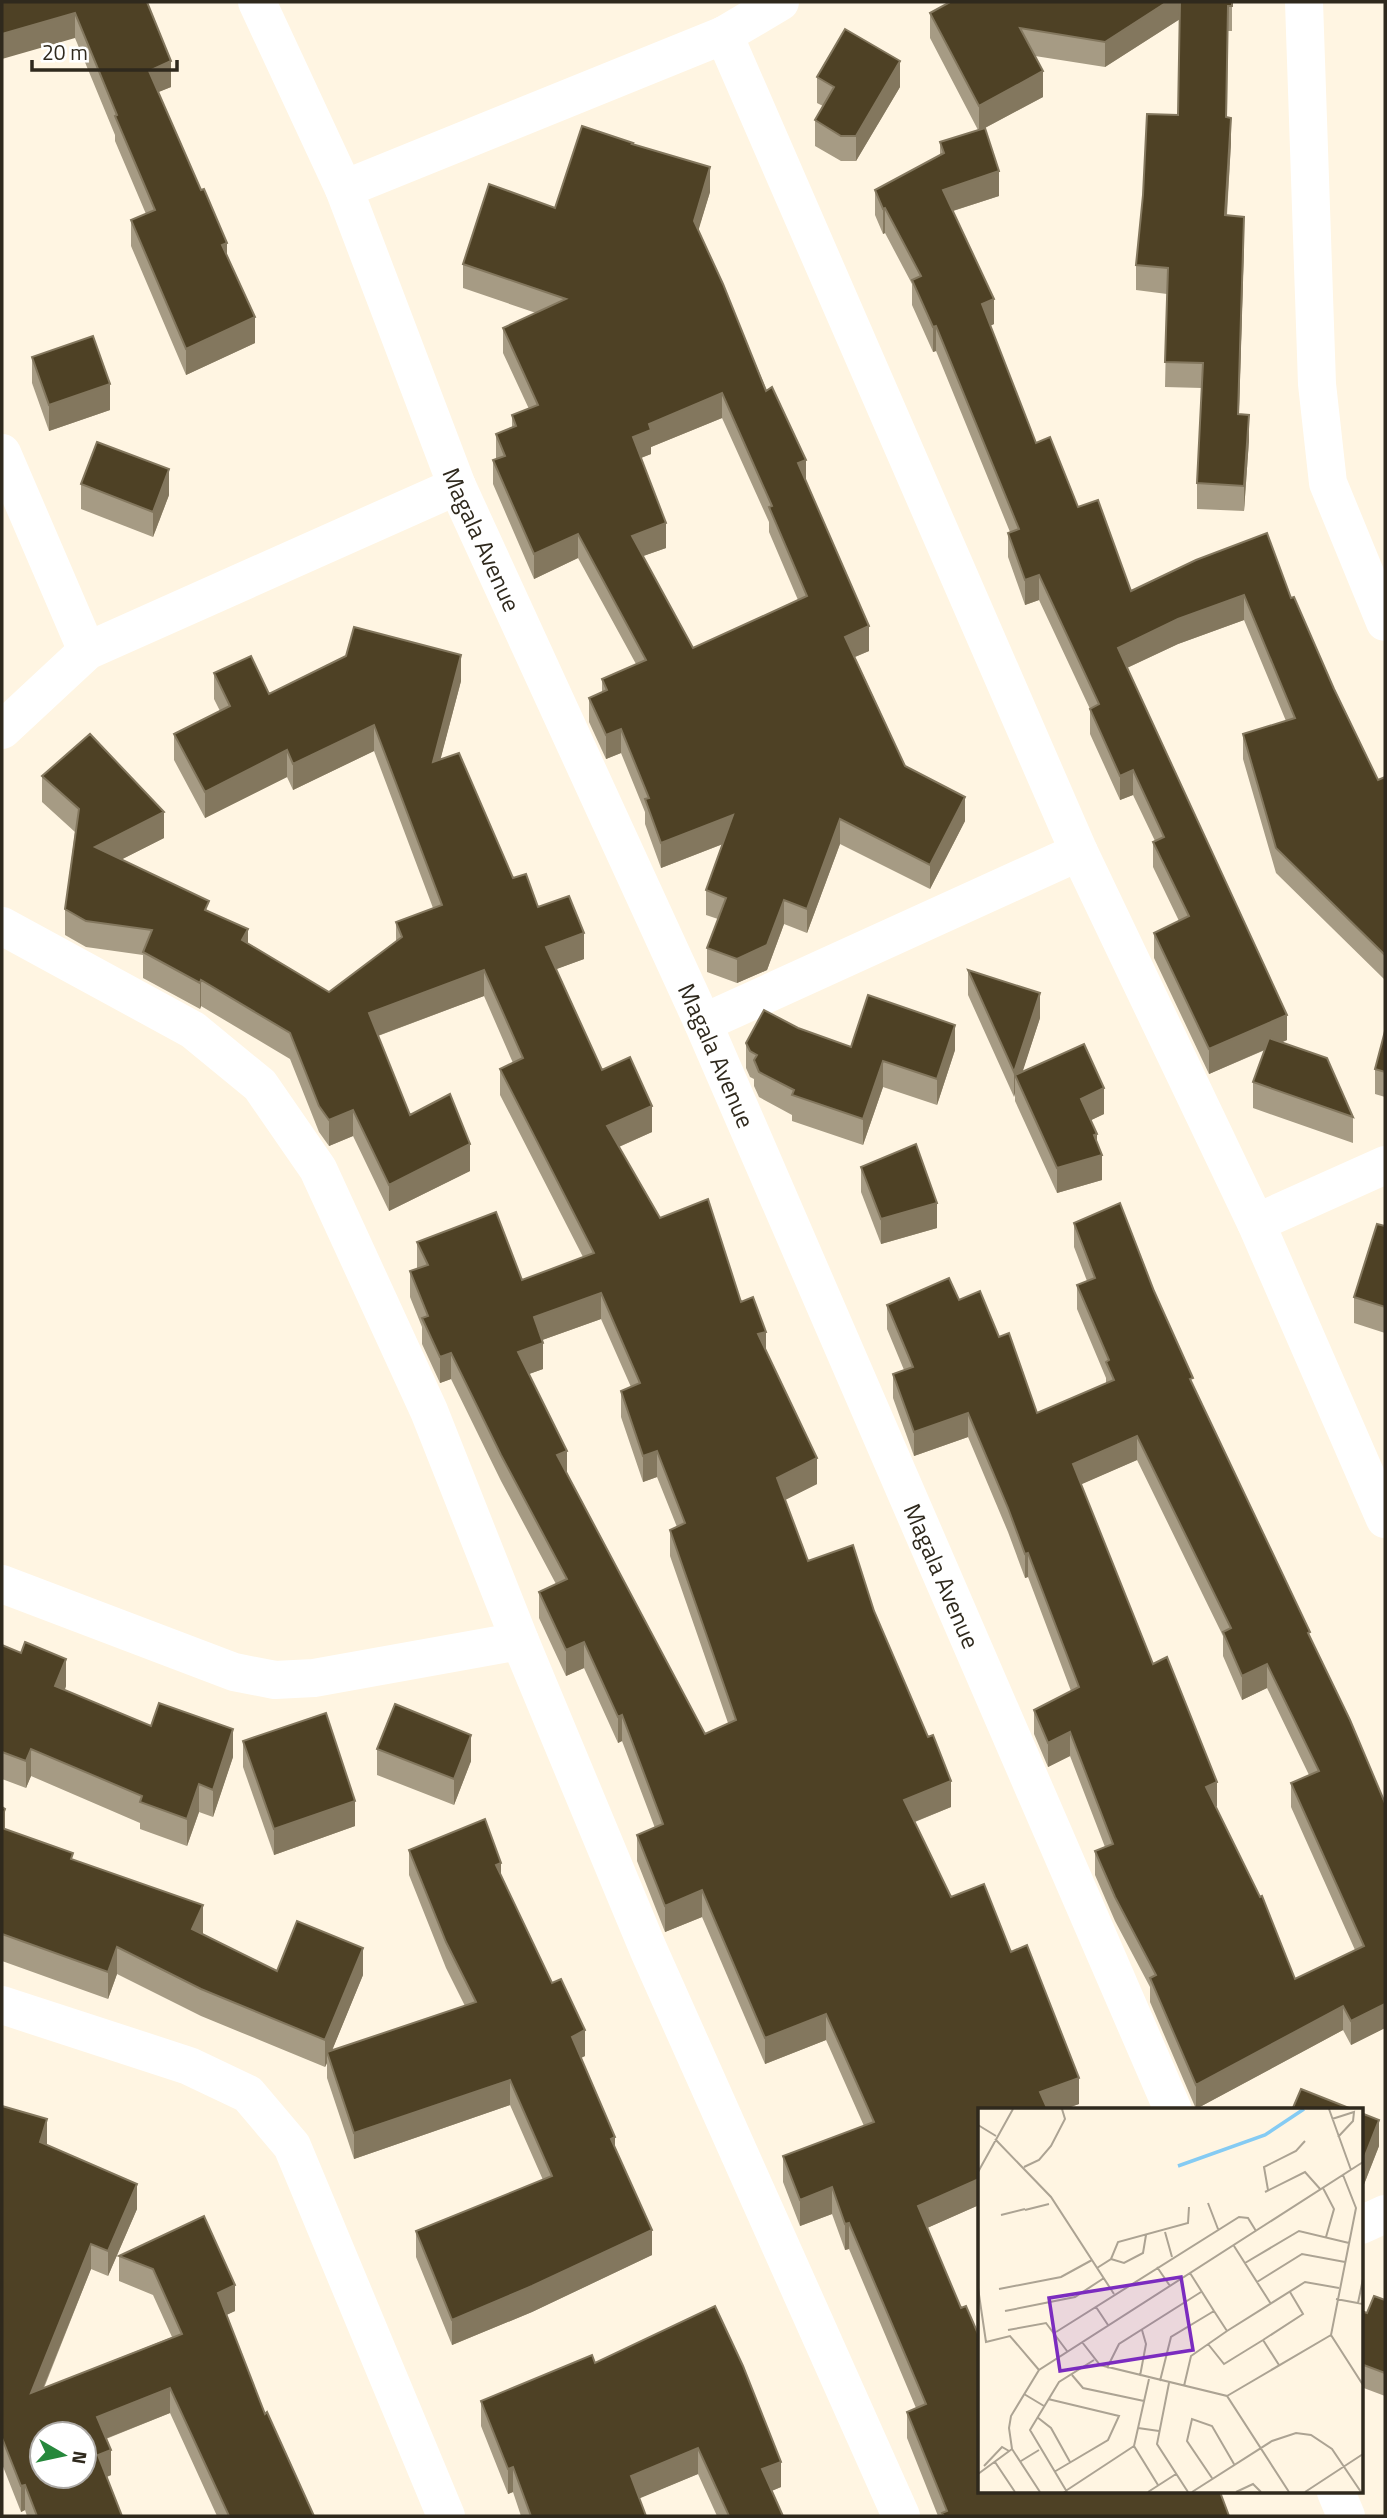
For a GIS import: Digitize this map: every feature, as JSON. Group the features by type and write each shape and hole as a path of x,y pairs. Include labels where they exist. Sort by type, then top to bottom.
{"street":[{"name":"Magala Avenue","path":"257,2 344,189 457,486 703,1023 1172,2108"},
{"path":"344,189 724,35 780,2"},
{"path":"1304,2 1317,384 1328,483 1385,622"},
{"path":"724,35 1079,852 1256,1223 1385,1519"},
{"path":"2,453 88,651"},
{"path":"2,730 88,651 457,486"},
{"path":"703,1023 1079,852"},
{"path":"2,926 193,1030 260,1085 318,1169 429,1411 520,1641 649,1951 901,2516"},
{"path":"1256,1223 1385,1165"},
{"path":"2,1584 234,1672 275,1681 314,1678 520,1641"},
{"path":"2,2005 189,2066 248,2094 292,2146 446,2516"},
{"path":"1362,2225 1385,2214"},
{"path":"1337,2494 1346,2516"}],"building":[{"path":"2,2 147,2 171,61 149,71 201,190 204,189 227,243 222,245 255,317 186,349 131,220 155,210 75,13 2,34"},
{"path":"950,2 1167,2 1105,42 1020,28 1043,71 979,106 930,13"},
{"path":"1180,2 1232,2 1232,6 1228,6 1226,117 1231,118 1225,215 1244,217 1238,414 1249,415 1244,486 1197,483 1203,363 1165,362 1168,268 1136,265 1147,114 1178,115"},
{"path":"845,29 900,61 856,136 841,136 815,120 834,87 817,77"},
{"path":"582,126 710,167 694,221 723,284 766,391 772,387 806,460 798,463 869,626 845,637 905,766 965,797 930,865 840,819 807,909 784,900 767,945 737,959 707,948 726,898 706,890 733,815 661,843 645,799 649,798 621,729 606,735 589,698 607,690 602,679 646,660 578,534 534,554 493,460 505,456 496,434 516,426 512,415 538,405 503,328 566,299 463,264 489,184 555,208","holes":["722,393 772,506 769,507 807,596 693,648 632,536 666,523 633,437 651,430 649,424"]},
{"path":"985,128 999,171 943,190 994,299 982,304 1036,443 1050,437 1078,507 1098,500 1131,591 1196,560 1267,533 1291,598 1294,597 1378,780 1385,777 1385,955 1276,848 1243,734 1295,718 1244,595 1178,619 1118,648 1287,1015 1209,1049 1154,933 1189,916 1153,842 1164,837 1133,770 1120,776 1090,709 1099,704 1039,575 1025,580 1008,533 1019,529 936,326 933,327 912,280 921,276 875,190 944,153 940,142"},
{"path":"93,336 110,384 49,405 32,357"},
{"path":"97,442 169,469 153,512 81,484"},
{"path":"354,627 461,655 433,762 459,753 513,878 526,874 538,907 569,896 584,933 546,947 602,1070 630,1057 652,1106 607,1126 660,1218 708,1199 741,1302 753,1297 766,1332 758,1334 817,1458 777,1478 808,1561 853,1545 874,1611 928,1737 933,1735 951,1781 904,1800 951,1897 984,1884 1011,1952 1027,1945 1079,2078 1040,2092 1047,2108 978,2108 978,2179 918,2206 961,2308 966,2306 978,2334 978,2494 1221,2494 1229,2516 944,2516 942,2513 947,2511 907,2412 926,2404 849,2223 845,2224 832,2187 800,2200 783,2156 874,2122 826,2014 765,2038 702,1890 665,1906 637,1835 663,1824 622,1715 618,1717 584,1642 566,1650 539,1592 567,1579 451,1353 440,1357 422,1318 428,1316 410,1271 428,1265 417,1242 496,1212 522,1280 594,1253 500,1069 523,1058 484,970 369,1013 410,1115 450,1094 470,1144 389,1185 353,1110 329,1120 319,1106 290,1033 201,980 200,983 143,952 152,930 86,921 65,909 79,809 42,776 90,734 164,812 95,847 209,901 205,910 248,929 242,940 329,992 402,937 396,922 442,905 374,725 293,764 287,750 205,792 174,734 230,706 214,673 251,656 269,694 346,656","holes":["601,1293 640,1383 621,1391 643,1456 657,1451 685,1523 670,1530 736,1720 705,1734 557,1455 567,1451 518,1352 543,1343 534,1317"]},
{"path":"968,970 1040,993 1014,1072"},
{"path":"868,995 955,1025 937,1079 883,1061 863,1119 792,1095 794,1090 759,1072 754,1060 757,1055 750,1051 746,1043 764,1010 798,1028 851,1047"},
{"path":"1385,1031 1385,1072 1375,1069"},
{"path":"1269,1038 1327,1058 1353,1117 1253,1082"},
{"path":"1084,1044 1104,1088 1081,1099 1097,1134 1094,1135 1102,1155 1057,1168 1015,1075"},
{"path":"916,1144 937,1203 881,1219 861,1167"},
{"path":"1120,1203 1154,1291 1193,1378 1190,1379 1310,1632 1308,1633 1350,1720 1385,1803 1385,2004 1351,2021 1343,2006 1196,2085 1150,1978 1156,1975 1115,1897 1095,1851 1113,1844 1070,1732 1048,1743 1034,1710 1079,1687 1028,1553 1025,1554 968,1413 914,1432 893,1374 913,1367 887,1305 949,1278 959,1300 980,1291 999,1337 1009,1333 1037,1413 1114,1380 1106,1362 1109,1360 1077,1285 1095,1278 1074,1223","holes":["1137,1436 1231,1628 1223,1632 1242,1676 1267,1664 1319,1771 1291,1783 1364,1946 1295,1979 1262,1896 1260,1897 1206,1787 1217,1782 1167,1657 1153,1664 1073,1464"]},
{"path":"1377,1224 1385,1226 1385,1307 1354,1297"},
{"path":"25,1642 66,1659 55,1686 151,1726 159,1703 233,1729 213,1790 199,1784 187,1819 140,1802 142,1796 31,1749 26,1761 2,1752 2,1645 21,1653"},
{"path":"395,1704 471,1735 454,1779 377,1749"},
{"path":"326,1713 355,1801 274,1829 243,1741"},
{"path":"485,1819 501,1863 496,1865 552,1983 561,1979 585,2030 572,2037 615,2137 611,2139 652,2230 452,2320 416,2231 552,2176 510,2080 354,2133 327,2052 476,2002 446,1942 409,1850"},
{"path":"2,1828 73,1853 71,1859 203,1905 192,1929 277,1971 297,1921 363,1948 325,2040 201,1989 117,1947 108,1972 2,1934"},
{"path":"1301,2089 1349,2108 1293,2108"},
{"path":"2,2106 47,2119 40,2142 137,2184 108,2251 91,2244 31,2393 182,2334 153,2269 119,2256 204,2216 235,2285 218,2293 265,2414 267,2412 314,2516 229,2516 170,2388 97,2417 111,2450 98,2455 122,2516 37,2516 25,2485 21,2486 2,2438"},
{"path":"1362,2113 1379,2120 1362,2163"},
{"path":"1374,2296 1385,2300 1385,2373 1362,2364 1362,2311 1367,2313"},
{"path":"715,2306 743,2366 781,2462 762,2469 783,2516 729,2516 698,2448 631,2476 646,2516 531,2516 513,2467 508,2469 481,2401 592,2355 595,2363"}]}
